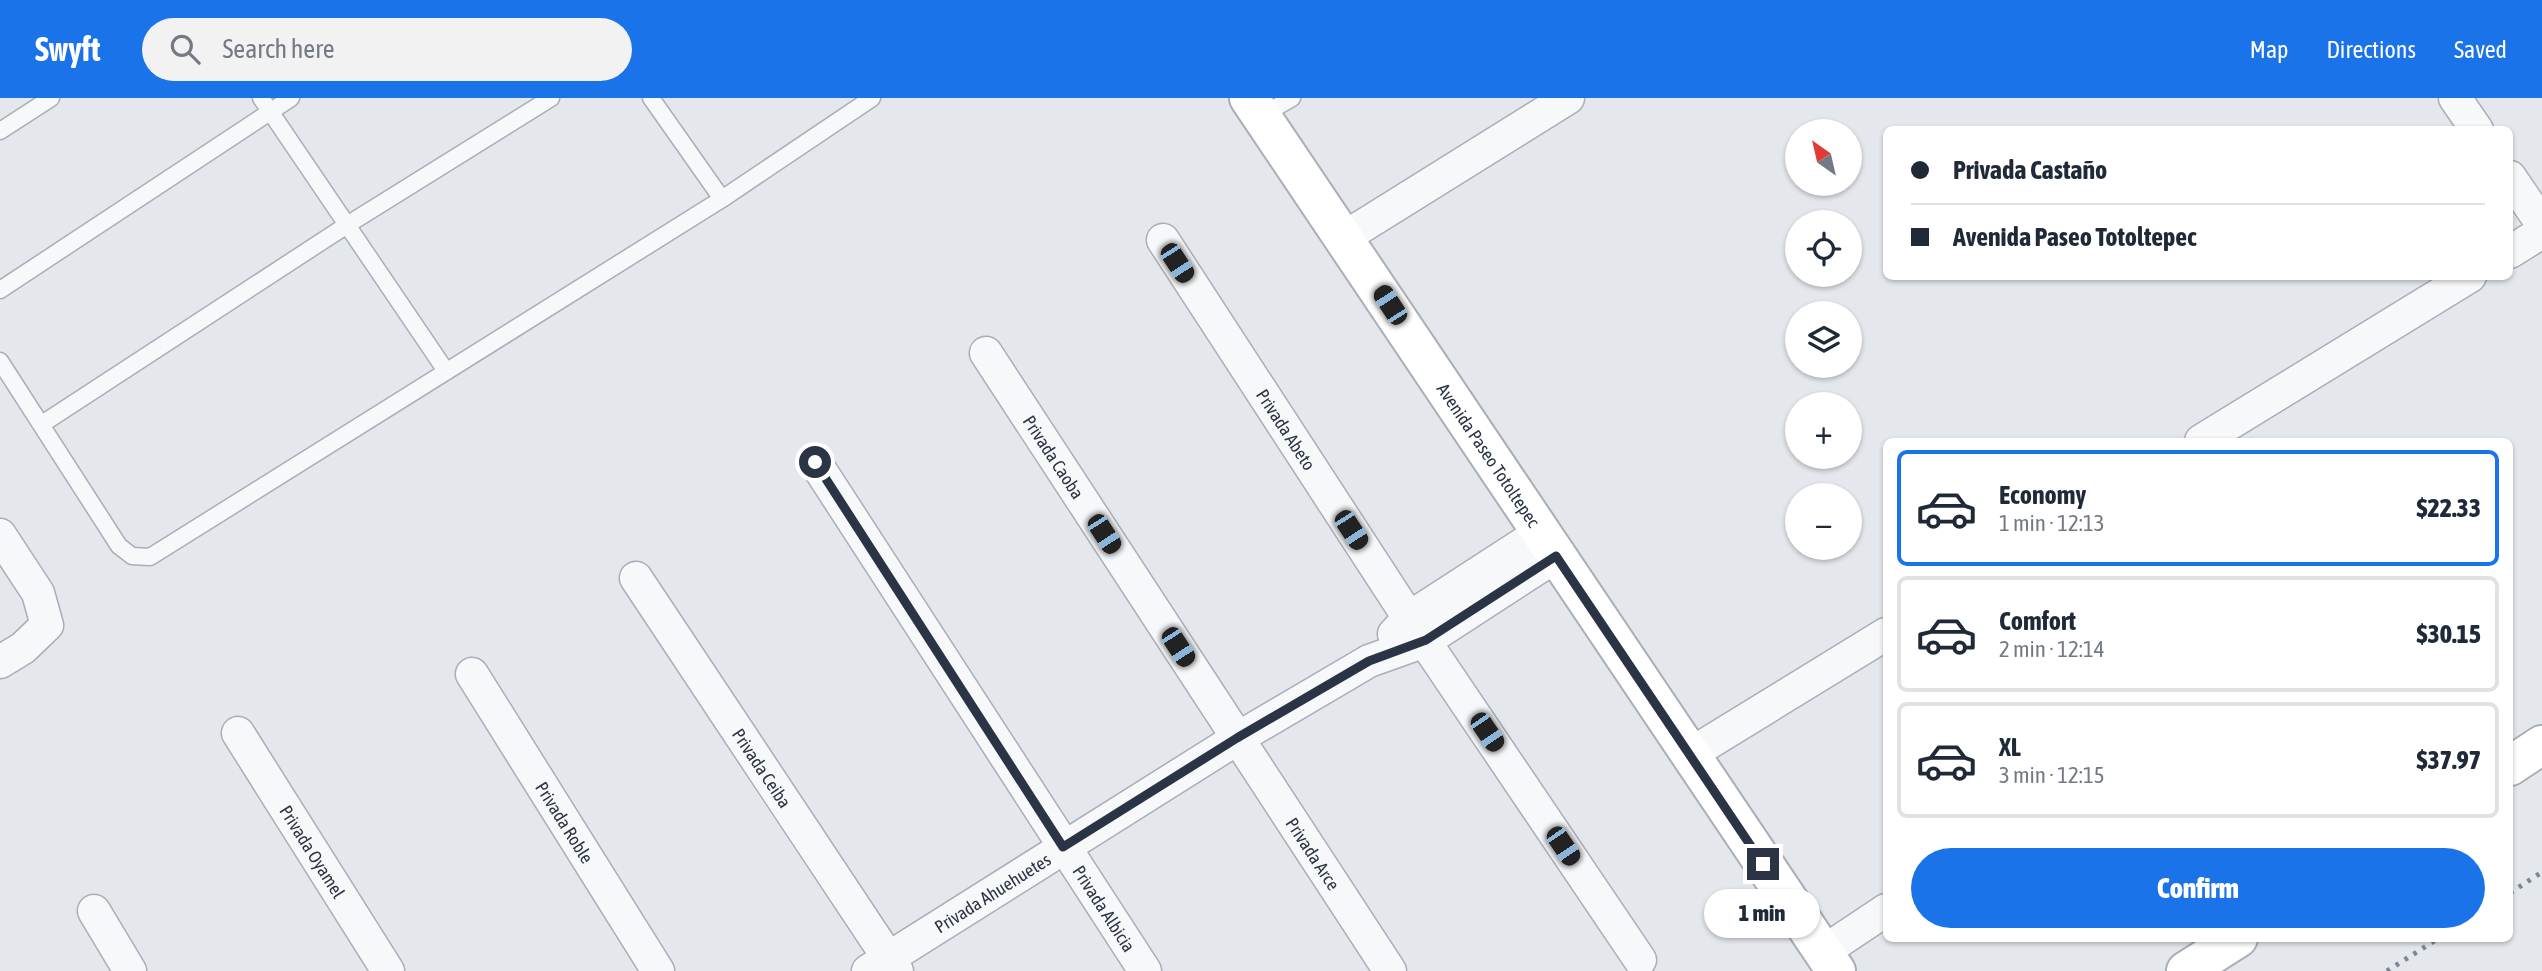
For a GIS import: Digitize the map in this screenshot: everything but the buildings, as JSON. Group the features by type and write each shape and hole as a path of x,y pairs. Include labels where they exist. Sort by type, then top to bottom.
{"main road":[{"name":"Avenida Paseo Totoltepec","path":"1267,104 1345,237 1548,545 1829,961"},
{"path":"2513,764 2542,745"},
{"path":"2186,971 2232,942"}],"street":[{"path":"1345,237 1568,98"},
{"path":"2455,98 2474,126"},
{"path":"2513,181 2542,224"},
{"path":"2513,250 2542,232"},
{"name":"Privada Abeto","path":"1163,240 1417,629 1640,960"},
{"path":"2206,438 2463,280"},
{"name":"Privada Caoba","path":"986,353 1237,738"},
{"name":"Privada Albicia","path":"815,462 1145,971"},
{"path":"0,535 38,593 47,625 23,648 0,662"},
{"name":"Privada Ahuehuetes","path":"884,967 1063,847 1237,738 1369,661 1548,545"},
{"name":"Privada Ceiba","path":"636,578 884,967"},
{"path":"1689,755 1883,636"},
{"name":"Privada Roble","path":"472,674 658,971"},
{"name":"Privada Oyamel","path":"238,733 388,971"},
{"name":"Privada Arce","path":"1237,738 1390,971"},
{"path":"94,911 130,971"},
{"path":"1829,961 1883,914"}],"lane":[{"path":"0,131 51,98"},
{"path":"0,290 266,105 292,98"},
{"path":"42,424 347,225 551,98"},
{"path":"651,98 722,199"},
{"path":"0,361 119,546 132,556 150,557 722,199 872,98"},
{"path":"266,105 446,371"}],"railway":[{"path":"2513,891 2542,872"},
{"path":"2387,971 2433,942"}],"route":[{"path":"815,462 1063,847 1237,738 1369,661 1426,640 1556,556 1763,864"}]}
